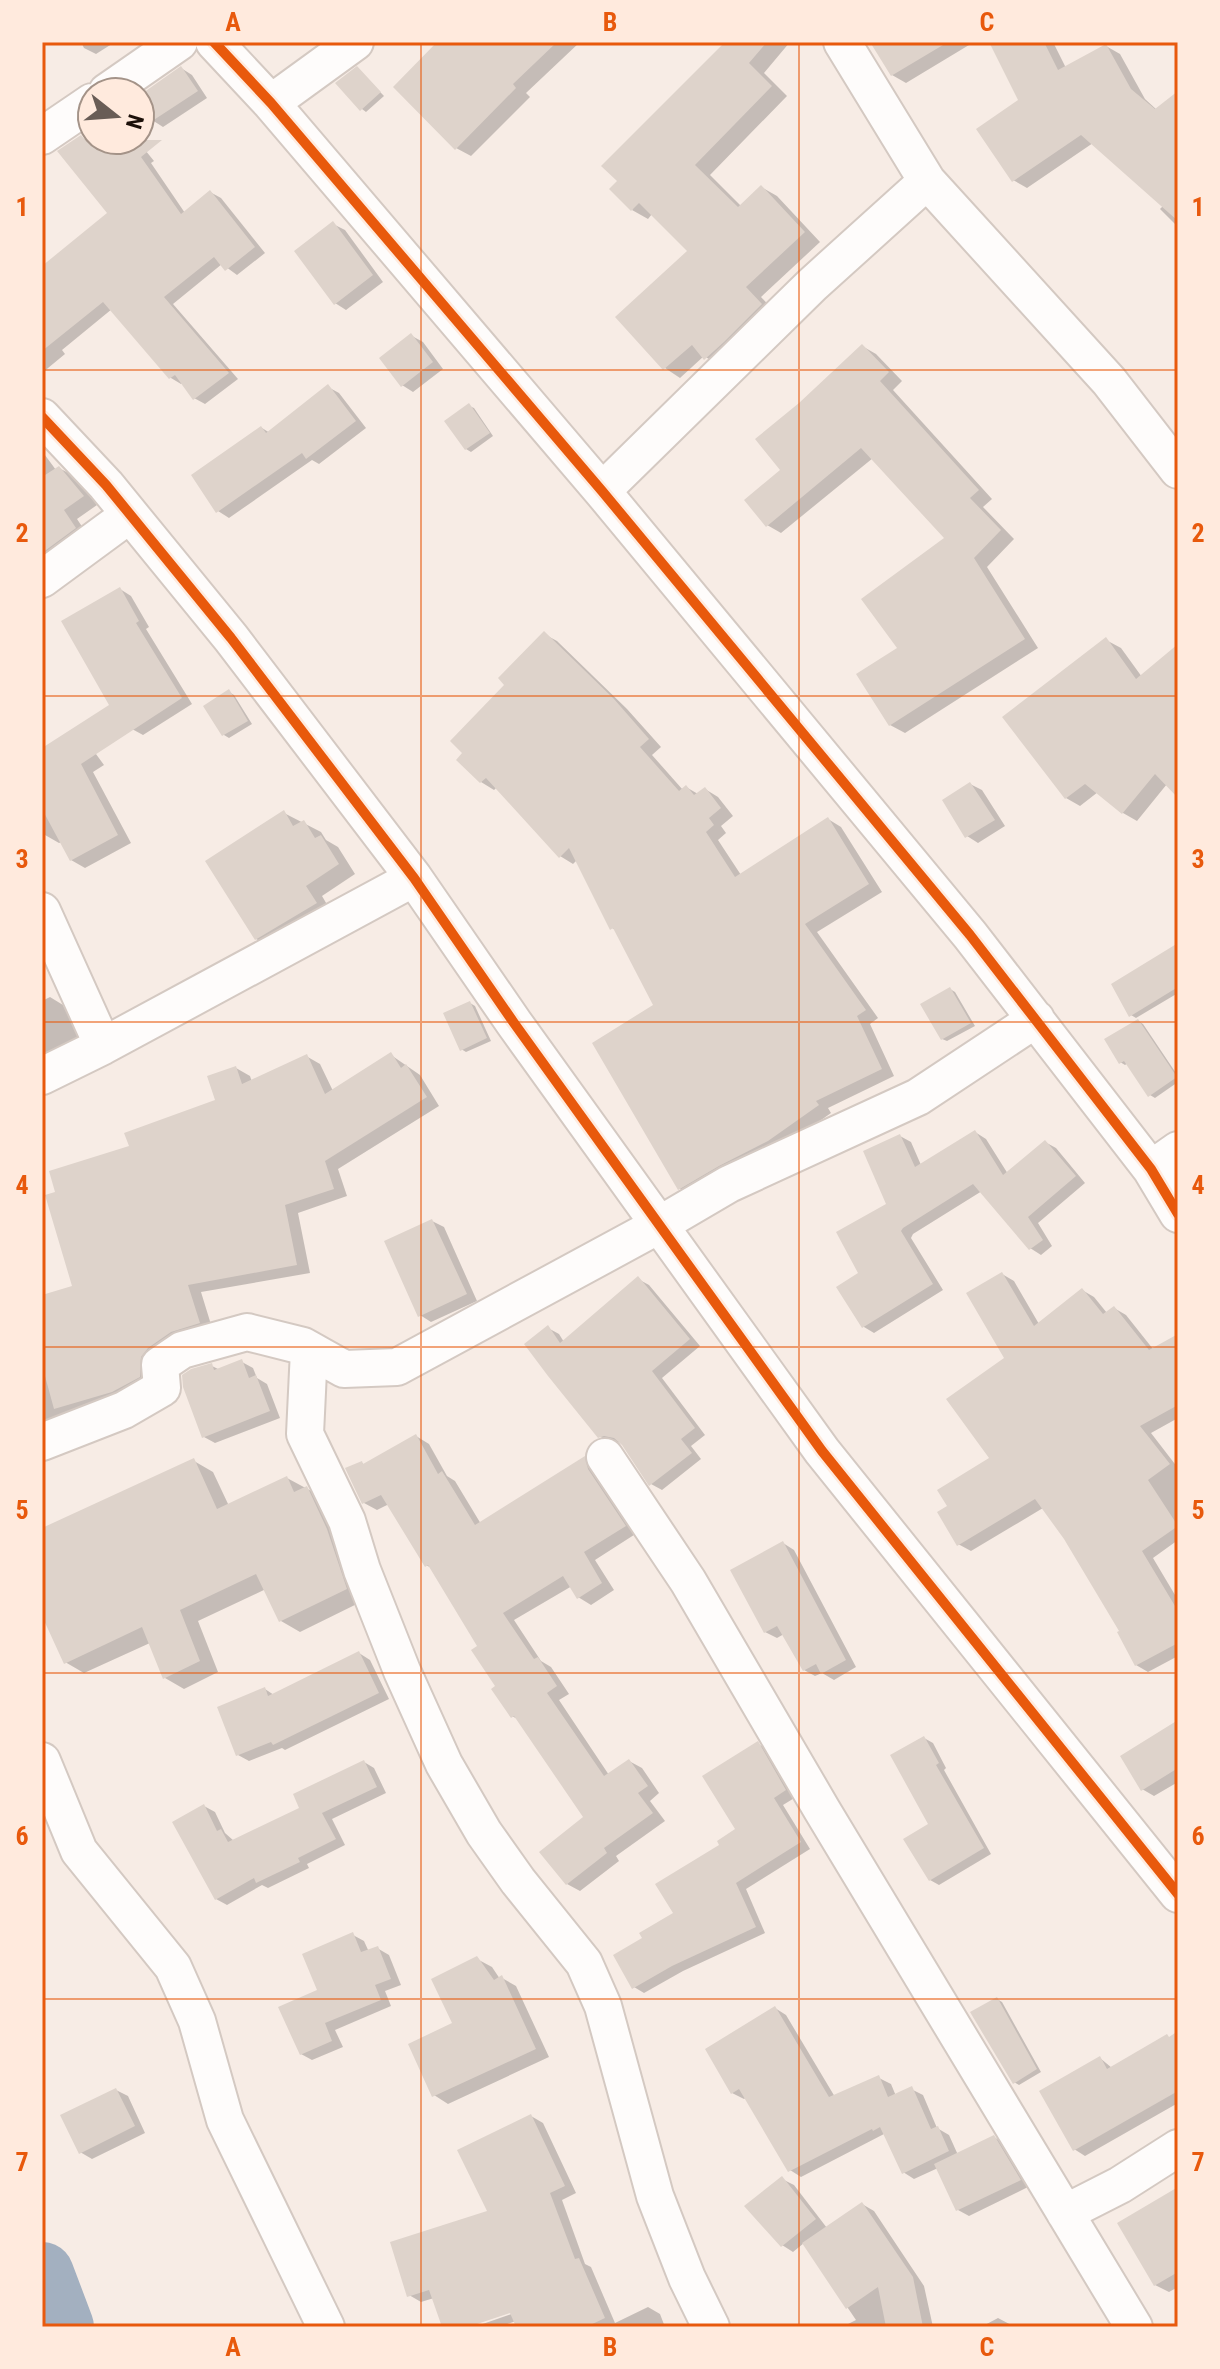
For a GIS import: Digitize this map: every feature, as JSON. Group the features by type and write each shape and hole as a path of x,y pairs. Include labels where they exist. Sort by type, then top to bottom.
{"street":[{"path":"130,76 179,42"},
{"path":"214,42 271,103 602,491 1036,1019 1164,1159 1178,1214"},
{"path":"271,103 355,42"},
{"path":"842,42 927,181 1109,381 1178,470"},
{"path":"42,136 76,113"},
{"path":"602,491 812,285 927,181"},
{"path":"42,417 106,485 231,638 414,878 514,1023 822,1451 1178,1894"},
{"path":"42,579 129,515"},
{"path":"42,1076 414,878"},
{"path":"42,911 103,1046"},
{"path":"42,1442 124,1410 162,1388 160,1365 182,1350 247,1332 303,1346 344,1369 397,1367 729,1184 918,1097 1036,1019"},
{"path":"309,1350 305,1434 347,1521 362,1570 402,1671 444,1764 492,1845 584,1963 603,2006 655,2196 687,2278 711,2327"},
{"path":"605,1457 688,1581 822,1810 1134,2327"},
{"path":"42,1761 79,1851 173,1967 197,2021 225,2120 326,2327"},
{"path":"1065,2213 1120,2185 1178,2148"}],"building":[{"path":"437,42 557,42 513,84 516,88 455,150 393,87"},
{"path":"725,42 767,42 749,63 772,86 695,165 738,207 761,185 805,232 746,287 762,304 724,342 704,360 692,345 663,370 615,317 687,251 639,203 631,211 609,189 617,181 601,166"},
{"path":"870,42 948,42 891,76"},
{"path":"989,42 1044,42 1058,70 1106,44 1131,89 1155,109 1178,91 1178,221 1081,135 1012,182 976,129 1018,100"},
{"path":"181,66 198,91 156,119 156,84"},
{"path":"357,66 381,92 360,111 335,83"},
{"path":"76,138 76,156 142,156 181,214 210,190 255,247 225,271 214,257 164,297 229,373 193,400 175,375 169,379 103,302 42,351 42,266 107,213 57,151"},
{"path":"333,221 373,275 334,305 294,251"},
{"path":"411,333 433,362 401,387 379,358"},
{"path":"862,344 889,372 880,381 979,490 970,498 1001,530 974,558 1025,639 889,726 856,674 897,648 861,599 944,538 861,448 766,527 744,500 780,470 755,439"},
{"path":"328,384 356,421 306,459 302,453 216,513 191,475 261,426 266,433"},
{"path":"469,403 490,433 465,450 444,421"},
{"path":"59,466 84,496 64,510 76,528 42,553 42,477"},
{"path":"120,587 139,621 136,623 182,698 81,764 118,835 70,861 42,809 42,748 109,705 61,621"},
{"path":"544,631 614,699 649,739 640,747 679,791 686,785 694,795 705,787 721,808 709,818 714,825 706,832 735,877 828,817 869,884 805,924 866,1010 857,1016 882,1069 816,1101 819,1105 768,1141 678,1190 592,1043 653,1005 613,928 610,930 569,848 559,858 486,778 480,783 456,760 462,753 450,741 504,685 498,678"},
{"path":"1106,637 1136,679 1178,644 1178,798 1155,774 1122,814 1085,784 1065,799 1002,717"},
{"path":"229,689 248,721 222,736 203,706"},
{"path":"970,782 995,820 965,838 942,800"},
{"path":"284,810 293,826 304,820 315,838 321,835 339,864 306,886 317,903 255,940 205,861"},
{"path":"1178,943 1178,987 1129,1017 1111,984"},
{"path":"950,987 971,1023 941,1040 920,1004"},
{"path":"470,1001 487,1038 460,1051 443,1013"},
{"path":"1138,1019 1177,1077 1148,1097 1124,1061 1119,1064 1104,1039"},
{"path":"391,1052 401,1068 406,1064 427,1097 325,1161 334,1189 285,1205 297,1265 188,1285 200,1323 171,1332 148,1348 141,1357 140,1377 112,1392 54,1409 42,1365 42,1295 72,1286 45,1195 55,1192 49,1171 129,1146 124,1133 215,1100 207,1076 236,1066 242,1084 307,1054 325,1094"},
{"path":"975,1130 1003,1175 1045,1140 1076,1176 1028,1217 1043,1240 1029,1250 973,1184 901,1231 933,1284 862,1328 836,1287 858,1273 836,1232 886,1204 863,1151 900,1134 915,1167"},
{"path":"432,1219 467,1294 418,1317 384,1241"},
{"path":"1002,1272 1034,1326 1082,1288 1103,1314 1114,1306 1149,1350 1178,1334 1178,1405 1140,1426 1170,1464 1148,1480 1178,1526 1142,1551 1178,1611 1178,1643 1135,1666 1119,1631 1064,1539 1035,1499 957,1546 937,1512 947,1506 937,1490 989,1458 946,1399 1004,1358 966,1293"},
{"path":"638,1276 690,1339 652,1371 695,1428 681,1439 692,1453 649,1486 622,1445 614,1438 598,1438 524,1344 548,1325 560,1343"},
{"path":"242,1359 249,1378 256,1375 270,1411 202,1438 183,1387 182,1375 212,1363 214,1370"},
{"path":"416,1434 438,1474 442,1471 475,1525 585,1456 588,1469 626,1526 584,1552 602,1583 577,1599 563,1576 503,1613 534,1659 538,1657 557,1686 547,1693 604,1776 629,1759 648,1786 638,1793 653,1813 604,1848 607,1853 566,1885 539,1852 583,1817 514,1716 511,1718 491,1689 495,1686 471,1650 477,1646 381,1495 362,1504 345,1468 362,1461 363,1464"},
{"path":"194,1458 217,1509 287,1476 294,1492 307,1486 327,1529 347,1589 279,1622 256,1574 180,1610 200,1661 163,1679 142,1627 64,1664 42,1616 42,1528"},
{"path":"783,1541 846,1660 821,1674 816,1664 803,1671 777,1626 764,1633 730,1570"},
{"path":"359,1651 379,1693 273,1745 271,1742 236,1756 217,1707 265,1687 268,1696"},
{"path":"1178,1720 1178,1768 1141,1791 1120,1756"},
{"path":"924,1736 939,1763 936,1765 984,1848 929,1881 903,1839 928,1824 890,1755"},
{"path":"758,1741 786,1790 774,1798 801,1842 736,1883 756,1927 672,1966 632,1989 613,1955 642,1938 639,1933 673,1913 655,1884 719,1845 717,1841 735,1829 702,1776"},
{"path":"364,1760 377,1787 322,1813 336,1839 298,1858 300,1862 256,1883 254,1878 215,1900 172,1822 204,1804 217,1831 221,1829 228,1842 299,1808 293,1794"},
{"path":"353,1932 361,1952 378,1946 391,1979 375,1985 381,2000 325,2023 332,2041 300,2055 278,2007 317,1990 302,1954"},
{"path":"477,1956 494,1980 502,1975 536,2049 432,2097 408,2044 452,2023 431,1979"},
{"path":"997,1997 1037,2069 1013,2084 970,2012"},
{"path":"775,2006 829,2097 879,2075 888,2097 912,2086 931,2129 938,2126 949,2151 902,2174 880,2127 788,2172 739,2089 731,2094 705,2049"},
{"path":"1178,2031 1178,2091 1073,2151 1039,2091 1100,2056 1107,2069 1167,2034 1169,2037"},
{"path":"116,2088 135,2126 79,2154 60,2115"},
{"path":"531,2114 565,2186 550,2193 575,2259 579,2258 605,2318 586,2327 516,2327 510,2313 468,2327 442,2327 429,2290 407,2297 390,2242 487,2211 457,2150"},
{"path":"994,2135 1021,2180 956,2211 934,2164"},
{"path":"782,2176 816,2219 781,2247 744,2206"},
{"path":"1178,2187 1178,2272 1154,2286 1117,2223"},
{"path":"862,2202 913,2277 923,2327 886,2327 878,2287 846,2309 802,2243"}],"waterway":[{"path":"42,2274 62,2327"}],"cycle path":[{"path":"214,42 271,103 602,491 970,935 1151,1169 1178,1214"},
{"path":"42,417 106,485 231,638 414,878 514,1023 822,1451 1178,1894"}]}
